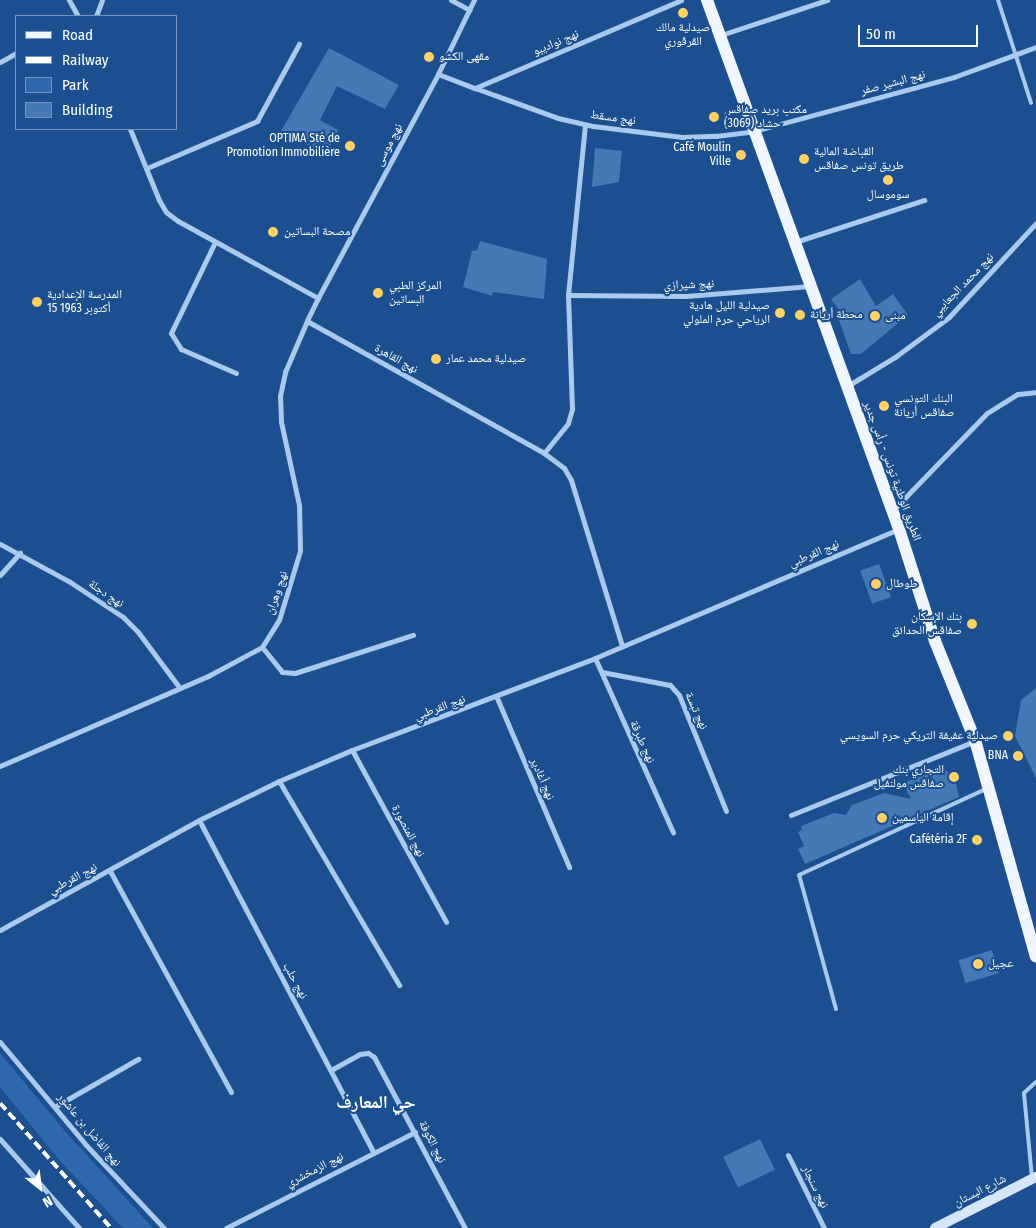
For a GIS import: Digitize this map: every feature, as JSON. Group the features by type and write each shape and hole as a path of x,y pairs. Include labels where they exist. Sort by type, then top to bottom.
{"main road":[{"name":"الطريق الوطنية تونس - رأس جدير","path":"707,0 899,529 935,641 975,740 1036,957"},
{"name":"شارع البستان","path":"935,1228 1034,1178"}],"street":[{"path":"70,0 78,15"},
{"path":"96,15 102,0"},
{"path":"450,0 470,10"},
{"name":"نهج موسى","path":"318,298 438,74 474,0"},
{"name":"نهج نواديبو","path":"475,88 680,0"},
{"path":"720,35 827,0"},
{"path":"147,168 257,121 299,44"},
{"name":"نهج البشير صفر","path":"754,131 954,77 1036,47"},
{"path":"0,62 15,54"},
{"path":"438,74 475,88"},
{"name":"نهج مسقط","path":"475,88 585,125 682,138 754,131"},
{"path":"544,453 568,422 572,409 568,295 585,125"},
{"path":"130,130 166,212 214,242 318,298 307,322"},
{"path":"795,242 924,200"},
{"name":"نهج محمد الجعايبي","path":"847,386 895,357 948,317 1036,223"},
{"path":"214,242 171,333 181,349 236,373"},
{"name":"نهج شيرازي","path":"568,295 686,296 811,286"},
{"name":"نهج القاهرة","path":"307,322 544,453 564,468 571,480 622,646"},
{"name":"نهج وهران","path":"0,766 231,665 262,647 279,620 300,551 299,504 281,422 280,396 285,372 307,322"},
{"path":"892,511 987,413 1018,394 1036,392"},
{"name":"نهج القرطبي","path":"0,930 110,871 199,820 279,781 352,750 497,698 899,529"},
{"name":"نهج دجلة","path":"0,544 20,553 123,617 138,632 179,687"},
{"path":"0,575 20,553"},
{"path":"262,647 282,672 295,673 414,636"},
{"name":"نهج طبرقة","path":"595,658 673,832"},
{"name":"نهج تبسة","path":"602,672 670,685 679,695 726,811"},
{"name":"نهج أغادير","path":"497,698 569,867"},
{"path":"791,815 975,740"},
{"name":"نهج المنصورة","path":"352,750 446,922"},
{"path":"279,781 399,984"},
{"name":"نهج حلب","path":"199,820 373,1152"},
{"path":"110,871 230,1092"},
{"name":"نهج الفاضل بن عاشور","path":"0,1042 56,1106 86,1145 164,1228"},
{"name":"نهج الكوفة","path":"331,1070 368,1053 379,1063 465,1228"},
{"path":"56,1106 138,1059"},
{"name":"نهج الزمخشري","path":"226,1228 415,1132"},
{"path":"0,1139 79,1228"},
{"name":"نهج سنجار","path":"788,1155 824,1228"}],"lane":[{"path":"998,0 1031,103"},
{"path":"836,1009 799,875 990,788"},
{"path":"1034,1178 1024,1093 1036,1082"}],"green space":[{"path":"0,1053 64,1130 153,1228 123,1228 60,1161 0,1087"}],"building":[{"path":"329,48 399,85 385,109 337,86 320,120 338,130 326,155 281,131"},
{"path":"595,148 622,151 619,182 592,187"},
{"path":"480,241 547,259 544,299 493,292 492,296 463,287 472,251 477,250"},
{"name":"مبنى","path":"860,279 876,306 893,294 908,315 861,354 851,354 839,320 844,317 831,299"},
{"path":"879,564 891,597 872,604 860,571"},
{"path":"1036,688 1036,778 1015,736 1021,700"},
{"name":"إقامة الياسمين","path":"943,768 955,778 959,797 805,864 798,849 804,846 798,832 802,830 801,826 834,813 846,815 852,805 884,793 911,799 903,783"},
{"path":"992,950 999,973 966,983 959,960"},
{"path":"760,1139 775,1170 738,1188 723,1157"}],"railway":[{"path":"0,1103 111,1228"}],"place":[{"name":"صيدلية مالك الڤرڤوري","path":"683,13"},
{"name":"مقهى الكشو","path":"429,57"},
{"name":"مكتب بريد صفاقس حشاد (3069)","path":"714,117"},
{"name":"OPTIMA Sté de Promotion Immobilière","path":"350,146"},
{"name":"Café Moulin Ville","path":"741,155"},
{"name":"القباضة المالية طريق تونس صفاقس","path":"804,159"},
{"name":"سوموسال","path":"888,180"},
{"name":"مصحة البساتين","path":"273,232"},
{"name":"المركز الطبي البساتين","path":"378,293"},
{"name":"المدرسة الإعدادية 15 أكتوبر 1963","path":"37,302"},
{"name":"صيدلية الليل هادية الرياحي حرم الملولي","path":"780,313"},
{"name":"محطة أريانة","path":"800,315"},
{"name":"مبنى","path":"875,316"},
{"name":"صيدلية محمد عمار","path":"436,359"},
{"name":"البنك التونسي صفاقس أريانة","path":"884,406"},
{"name":"طوطال","path":"876,584"},
{"name":"بنك الإسكان صفاقس الحدائق","path":"972,624"},
{"name":"صيدلية عفيفة التريكي حرم السويسي","path":"1008,736"},
{"name":"BNA","path":"1018,756"},
{"name":"التجاري بنك صفاقس مولنفيل","path":"954,777"},
{"name":"إقامة الياسمين","path":"882,818"},
{"name":"Cafétéria 2F","path":"977,840"},
{"name":"عجيل","path":"978,964"}],"district":[{"name":"حي المعارف","path":"376,1102"}]}
